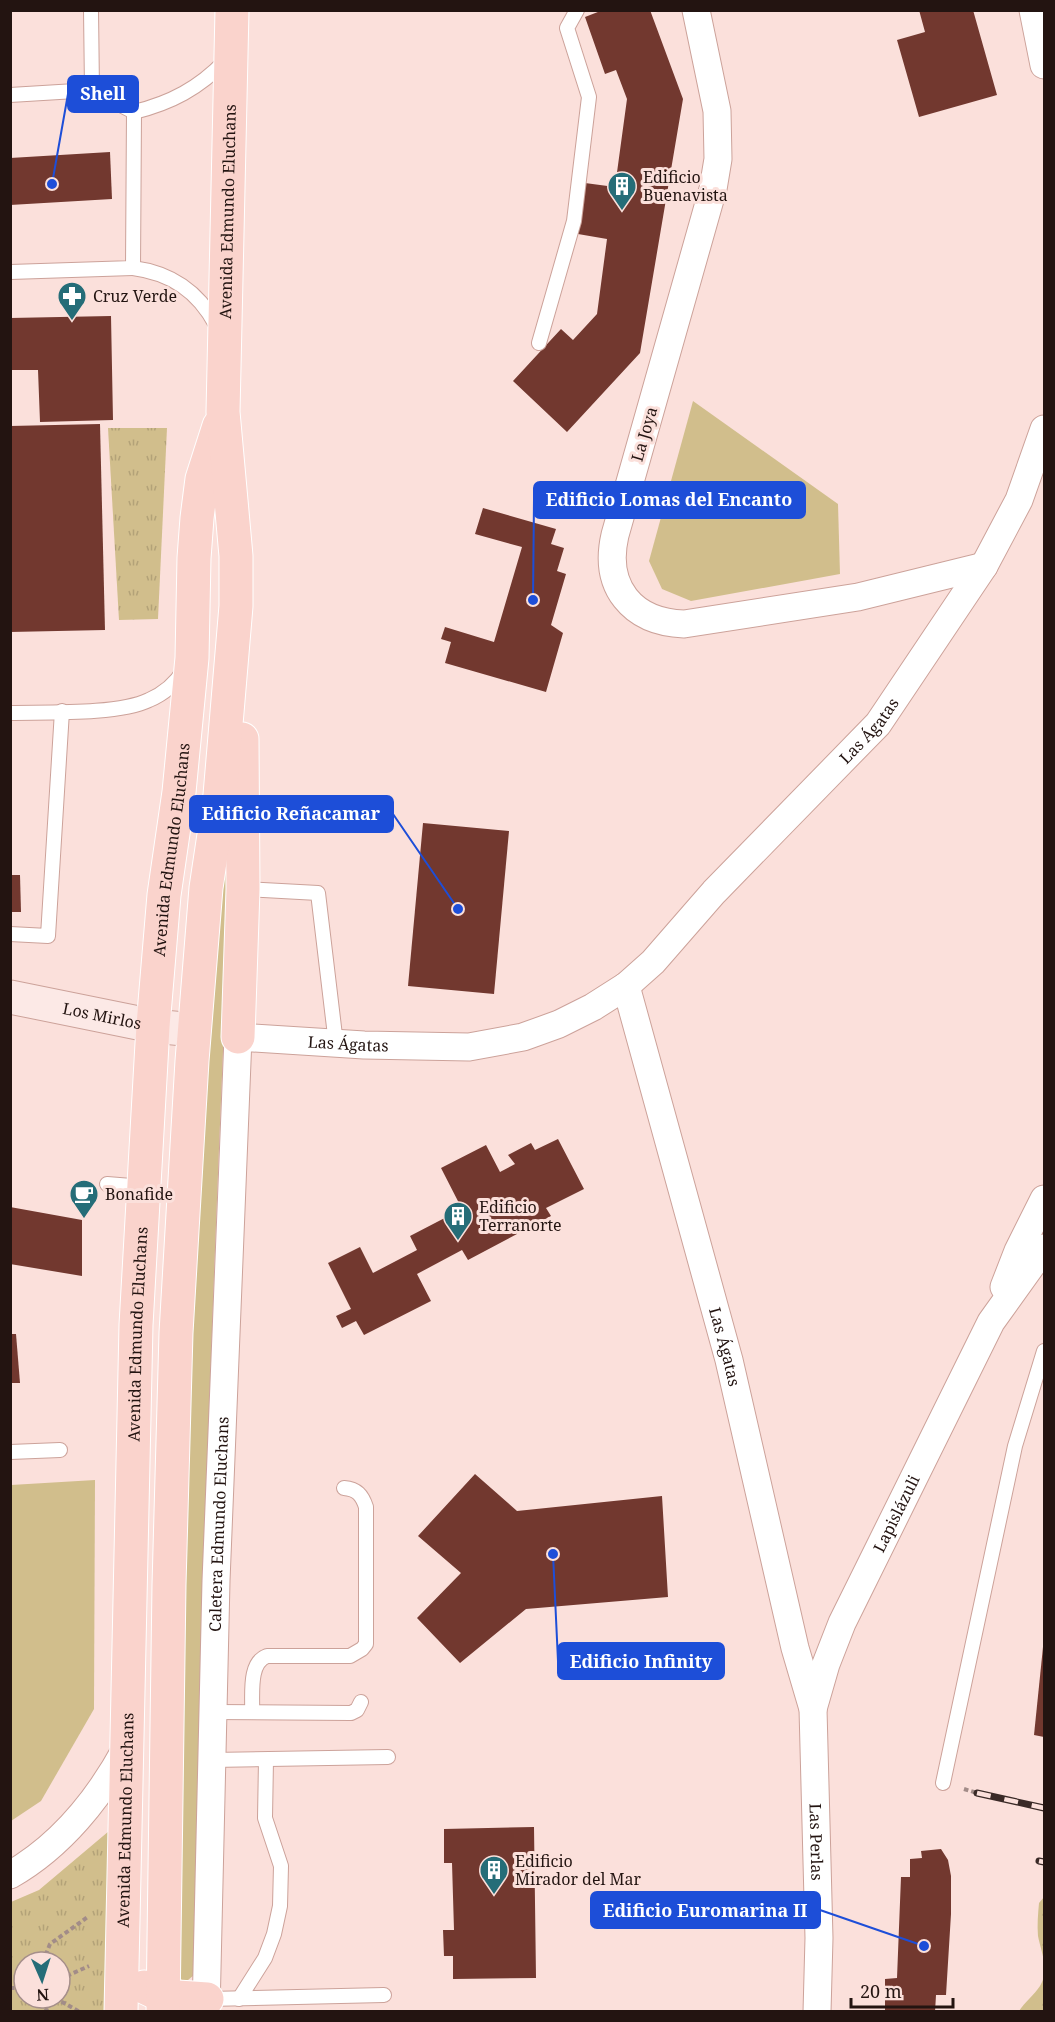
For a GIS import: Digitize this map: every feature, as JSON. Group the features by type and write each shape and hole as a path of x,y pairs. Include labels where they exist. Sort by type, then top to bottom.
{"main road":[{"name":"Avenida Edmundo Eluchans","path":"163,2004 169,1585 176,1333 194,1030 206,888 220,795 236,606 236,556 223,412 232,10"},
{"name":"Avenida Edmundo Eluchans","path":"121,2012 136,1324 153,1026 164,895 179,792 192,658 197,518 202,479 223,412"},
{"path":"232,657 241,716 243,753 243,889 238,1037"},
{"path":"122,1964 140,1986 163,2004 206,2005"}],"street":[{"name":"La Joya","path":"696,10 717,111 718,159 714,189 615,535 611,551 615,582 623,596 634,608 649,618 666,623 684,624 858,597 984,566"},
{"path":"1033,10 1044,65"},
{"name":"Las Ágatas","path":"238,1037 336,1044 469,1047 523,1037 559,1024 593,1007 626,986 653,962 714,892 878,724 984,566 1019,500 1044,429"},
{"name":"Las Ágatas","path":"626,986 729,1360 795,1648 813,1710"},
{"name":"Los Mirlos","path":"10,997 153,1026 194,1030"},
{"name":"Caletera Edmundo Eluchans","path":"206,2005 216,1581 238,1037"},
{"name":"Lapislázuli","path":"813,1710 826,1664 842,1623 991,1322 1018,1251 1044,1199"},
{"name":"Lapislázuli","path":"991,1322 1044,1248"},
{"name":"Las Perlas","path":"813,1710 819,1938 817,2012"},
{"path":"10,1875 45,1849 74,1823 113,1773 127,1747"}],"lane":[{"path":"91,10 92,90"},
{"path":"539,343 574,220 589,97 567,28 577,10"},
{"path":"10,95 92,90 134,112 173,100 191,91 213,74 231,55"},
{"path":"133,268 134,112"},
{"path":"10,272 133,268 165,275 195,295 209,311 224,348 225,369"},
{"path":"10,713 115,709 149,700 166,690 181,675 192,658"},
{"path":"10,934 48,936 62,711"},
{"path":"243,889 318,893 336,1044"},
{"path":"107,1184 144,1187"},
{"path":"943,1783 1015,1446 1044,1351"},
{"path":"10,1452 60,1450"},
{"path":"252,1712 254,1668 262,1658 267,1656 350,1656 362,1650 366,1644 366,1507 358,1492 351,1488 344,1488"},
{"path":"213,1712 351,1713 357,1710 361,1702"},
{"path":"212,1760 388,1757"},
{"path":"238,1999 266,1958 280,1906 281,1866 265,1818 266,1760"},
{"path":"206,2005 238,1999 384,1995"}],"path":[{"path":"48,1950 50,1944 123,1891"}],"green space":[{"path":"693,401 838,504 840,574 691,601 662,589 649,561"},
{"path":"108,428 167,428 158,619 119,620"},
{"path":"235,776 210,1375 194,1975 188,1980 182,1980 176,1976 181,1685 193,1293 218,905"},
{"path":"95,1480 94,1709 41,1801 11,1821 11,1485"},
{"path":"109,1831 104,2011 11,2012 11,1902 39,1890"},
{"path":"1044,1897 1044,1962 1038,1928 1039,1903"},
{"path":"1044,1975 1044,2011 1019,2011 1040,1986"}],"building":[{"name":"Edificio Buenavista","path":"603,10 650,10 683,99 640,353 567,432 513,381 561,329 573,340 597,314 607,239 578,234 585,183 615,187 627,99 616,70 605,74 585,17"},
{"path":"919,10 973,10 997,95 919,117 897,40 925,32"},
{"path":"110,152 112,199 10,205 10,158"},
{"path":"111,316 113,420 40,422 38,370 10,370 10,318"},
{"path":"100,424 105,630 10,632 10,426"},
{"path":"483,508 556,529 551,544 564,548 557,571 566,574 551,625 563,633 546,692 445,663 451,642 441,639 445,627 494,642 522,547 475,534"},
{"path":"423,823 509,831 494,994 408,986"},
{"path":"10,875 20,875 21,912 10,912"},
{"name":"Edificio Terranorte","path":"558,1139 584,1189 546,1208 551,1216 468,1260 462,1250 417,1274 431,1301 364,1335 356,1321 342,1328 336,1316 351,1309 328,1263 360,1247 373,1273 417,1250 410,1236 462,1209 441,1168 486,1145 500,1172 515,1164 508,1155 531,1143 535,1150"},
{"path":"10,1207 82,1220 82,1276 10,1264"},
{"path":"10,1334 16,1334 20,1383 10,1383"},
{"path":"475,1474 517,1511 662,1496 668,1597 526,1609 460,1663 417,1618 461,1573 418,1536"},
{"path":"1044,1647 1044,1737 1034,1735"},
{"name":"Edificio Mirador del Mar","path":"534,1827 536,1978 453,1979 453,1956 444,1956 443,1930 454,1930 452,1863 444,1863 444,1829"},
{"path":"941,1849 948,1860 951,1876 946,1995 936,1995 935,2012 885,2012 885,1979 897,1978 901,1877 910,1877 910,1859 922,1858 921,1851"}],"railway":[{"path":"977,1793 1044,1808"},
{"path":"1039,1861 1044,1862"}],"place":[{"name":"Shell","path":"52,184"},
{"name":"Edificio Buenavista","path":"622,212"},
{"name":"Cruz Verde","path":"72,322"},
{"name":"Edificio Lomas del Encanto","path":"533,600"},
{"name":"Edificio Reñacamar","path":"458,909"},
{"name":"Bonafide","path":"84,1220"},
{"name":"Edificio Terranorte","path":"458,1242"},
{"name":"Edificio Infinity","path":"553,1554"},
{"name":"Edificio Mirador del Mar","path":"494,1896"},
{"name":"Edificio Euromarina II","path":"924,1946"}]}
